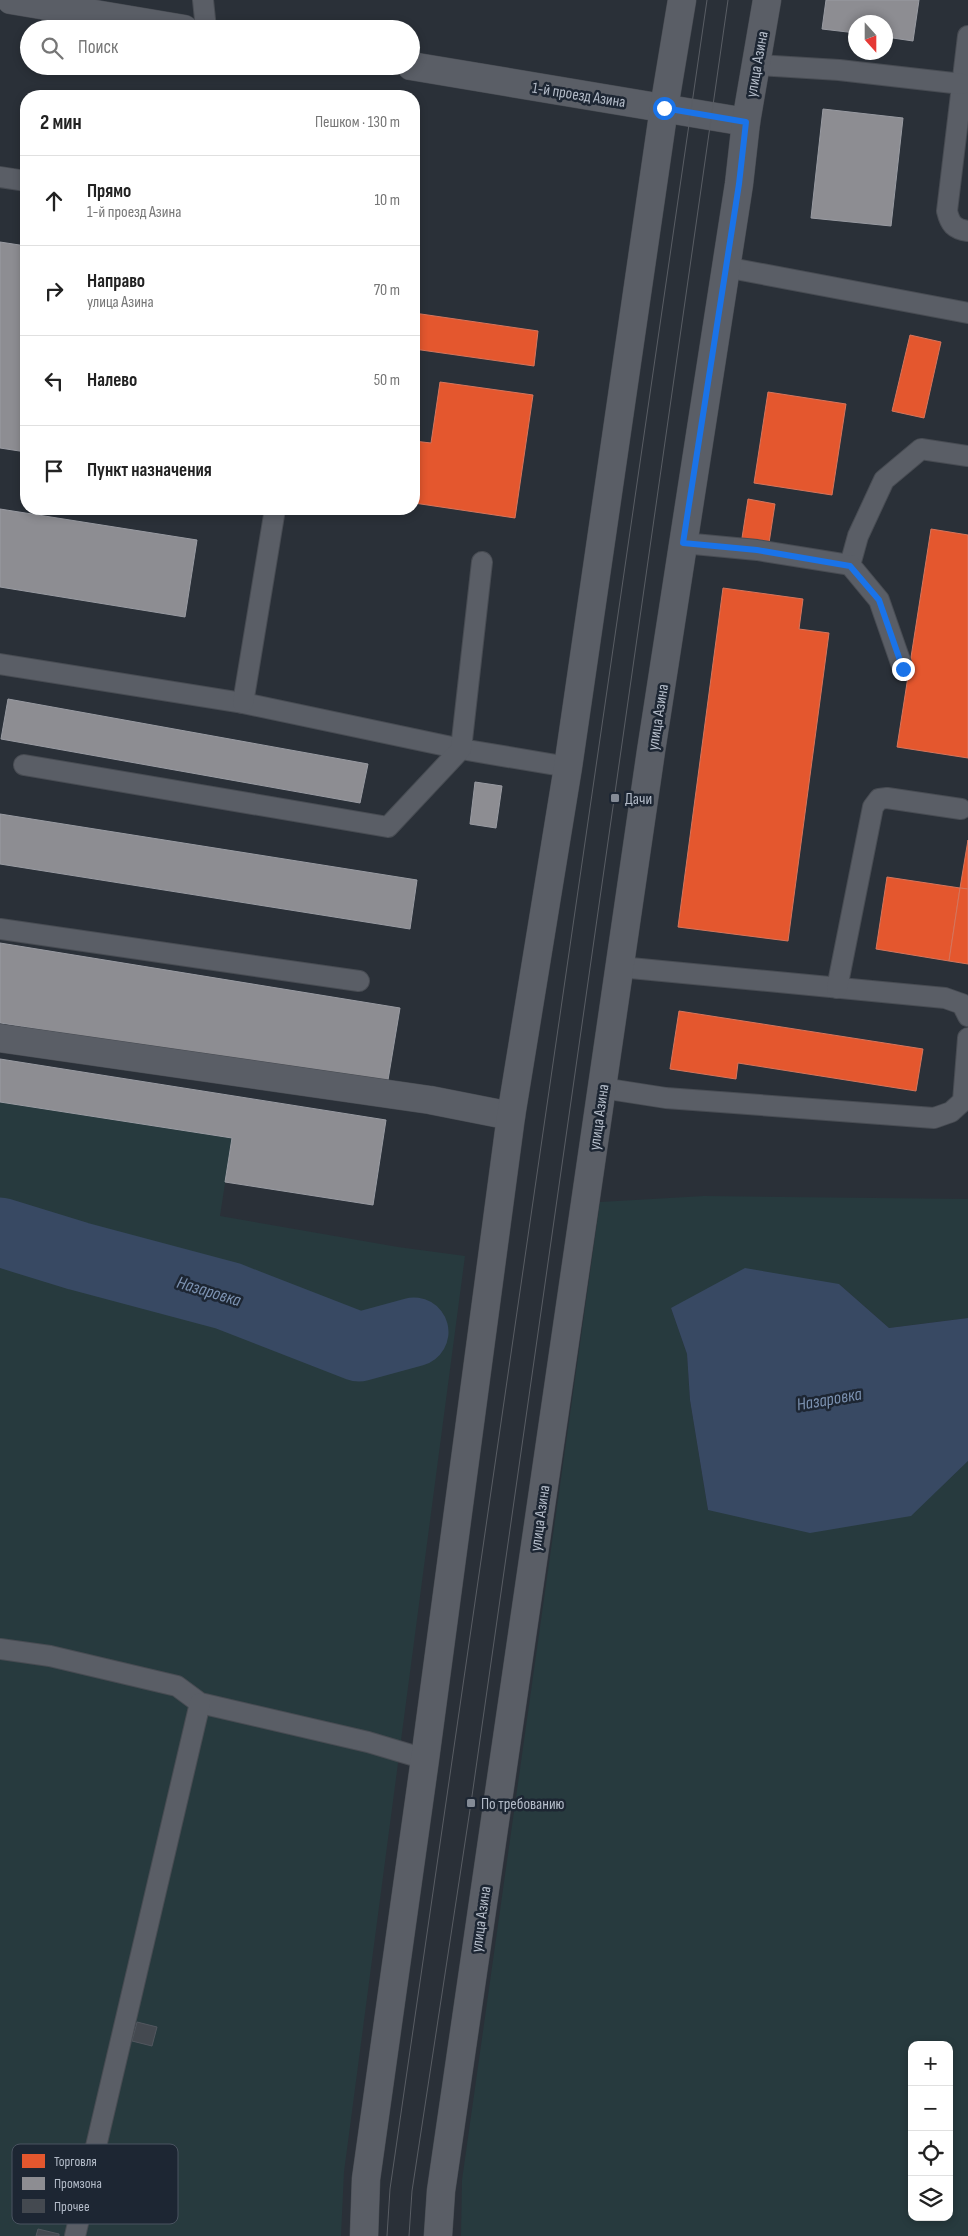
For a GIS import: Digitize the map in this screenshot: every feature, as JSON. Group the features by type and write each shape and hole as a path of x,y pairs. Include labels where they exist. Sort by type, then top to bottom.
{"street":[{"path":"11,0 130,20"},
{"path":"364,2236 366,2179 425,1759 511,1116 568,767 664,108 682,0"},
{"name":"улица Азина","path":"438,2236 441,2191 602,1088 683,543 739,184 746,122 757,65 766,0"},
{"name":"1-й проезд Азина","path":"420,67 746,122"},
{"path":"0,1038 430,1100 511,1116"}],"lane":[{"path":"204,0 205,20"},
{"path":"968,36 947,210 950,222 958,230 968,231"},
{"path":"757,65 839,70 962,84"},
{"path":"0,177 20,180"},
{"path":"725,267 968,312"},
{"path":"850,566 858,536 884,480 921,449 968,456"},
{"path":"244,703 274,515"},
{"path":"683,543 757,550 850,566 879,600 903,669"},
{"path":"24,765 388,827 461,748 482,562"},
{"path":"0,664 244,703 461,748 568,767"},
{"path":"837,988 873,807 879,799 887,798 961,809"},
{"path":"0,929 359,981"},
{"path":"620,966 945,998 962,1004 968,1016"},
{"path":"602,1088 666,1098 934,1118 951,1112 963,1101 968,1038"},
{"path":"0,1649 50,1656 176,1686 200,1702 368,1742 425,1759"},
{"path":"96,2144 200,1702"}],"green space":[{"path":"0,1102 232,1138 220,1216 398,1247 465,1256 344,2172 341,2236 0,2236"},
{"path":"704,1196 968,1199 968,1318 889,1328 839,1284 671,1308 687,1354 690,1400 708,1510 910,1516 968,1461 968,2236 461,2236 462,2180 600,1202"}],"water":[{"path":"745,1268 839,1284 889,1328 968,1318 968,1461 911,1516 810,1533 708,1510 690,1400 687,1354 671,1308"}],"building: Торговля":[{"path":"420,314 538,331 534,366 420,350"},
{"path":"910,335 941,342 924,418 892,411"},
{"path":"440,382 533,395 515,518 420,504 420,442 431,443"},
{"path":"768,392 846,404 832,495 754,483"},
{"path":"748,499 775,504 769,543 742,538"},
{"path":"931,529 968,535 968,758 897,747"},
{"path":"723,588 803,599 799,629 829,633 788,941 678,927"},
{"path":"968,840 968,889 960,888"},
{"path":"887,877 960,888 949,961 876,949"},
{"path":"960,888 968,889 968,964 949,961"},
{"path":"679,1011 923,1049 916,1091 738,1063 736,1079 670,1069"}],"building: Промзона":[{"path":"826,0 919,0 913,41 893,38 893,15 848,15 848,32 822,29"},
{"path":"823,109 903,118 891,226 811,218"},
{"path":"0,242 20,245 20,451 0,448"},
{"path":"0,509 20,512 20,515 38,515 197,540 185,617 0,587"},
{"path":"8,699 368,764 360,803 1,739"},
{"path":"475,782 502,786 496,828 470,824"},
{"path":"0,814 417,880 410,929 0,864"},
{"path":"0,943 400,1008 387,1086 0,1023"},
{"path":"0,1059 386,1120 373,1205 225,1182 232,1138 0,1102"}],"building: Прочее":[{"path":"137,2022 157,2027 152,2046 132,2041"},
{"path":"38,2229 59,2234 59,2236 36,2236"}],"waterway":[{"name":"Назаровка","path":"0,1232 78,1256 228,1296 359,1347 414,1332"}],"tram line":[{"path":"387,2236 390,2189 707,0"},
{"path":"409,2236 412,2191 471,1803 728,0"}],"place":[{"name":"Дачи","path":"615,798"},
{"name":"По требованию","path":"471,1803"}],"route":[{"path":"664,108 746,122 739,184 683,543 757,550 850,566 879,600 903,669"}]}
